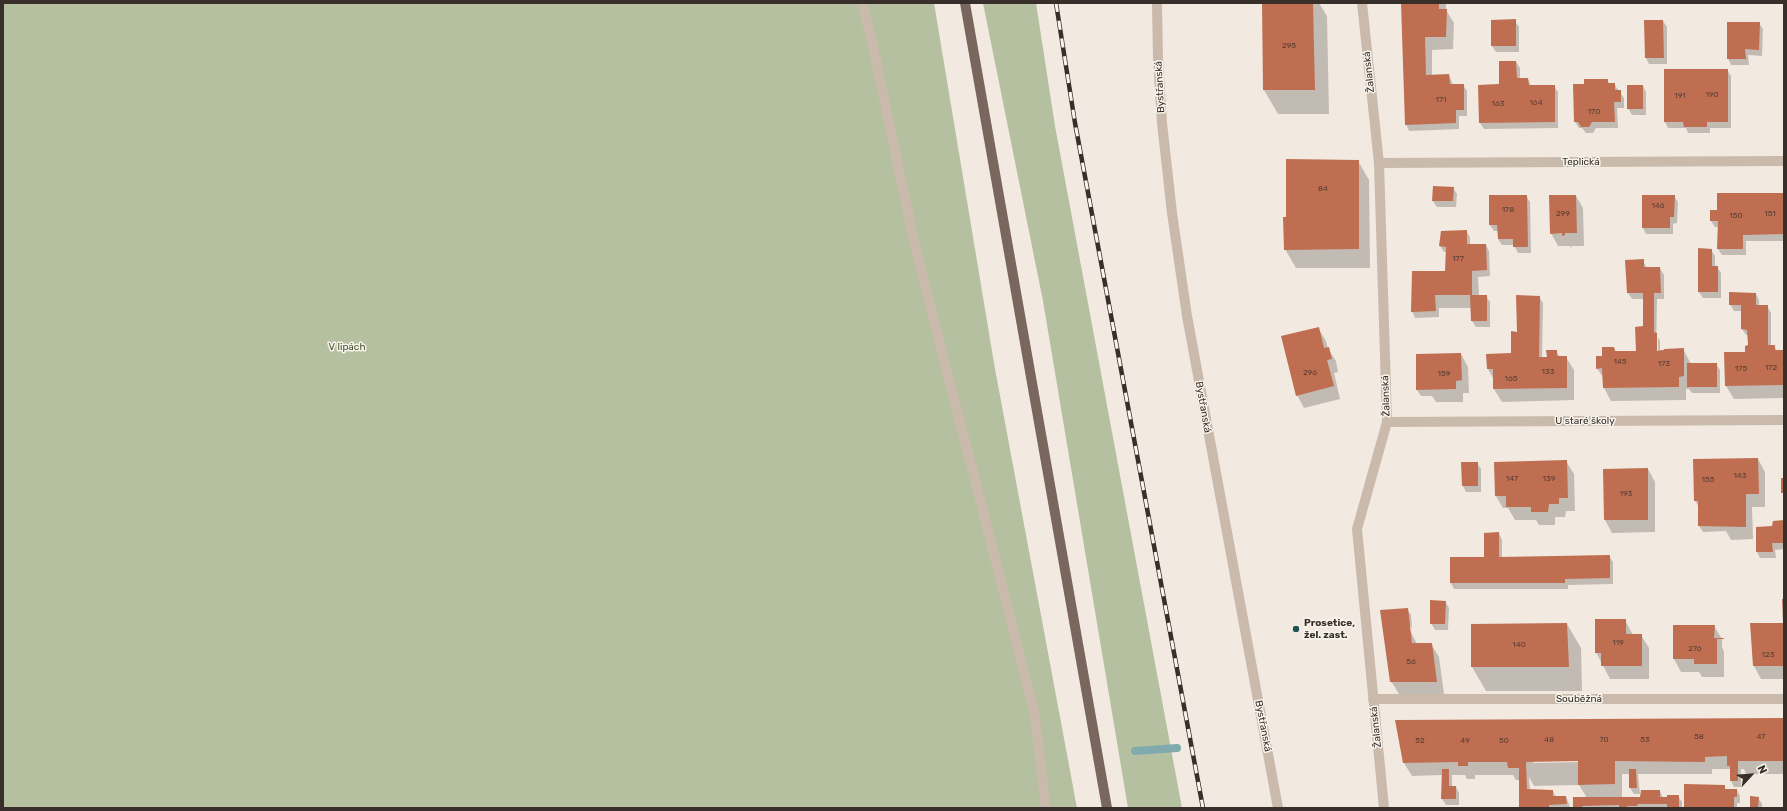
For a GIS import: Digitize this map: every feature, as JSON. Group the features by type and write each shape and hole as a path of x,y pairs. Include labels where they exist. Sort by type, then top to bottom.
{"main road":[{"path":"965,3 1107,808"}],"street":[{"path":"862,3 874,47 915,246 1034,711 1046,808"},
{"name":"Bystřanská","path":"1157,3 1158,59 1162,123 1172,214 1187,316 1278,808"},
{"name":"Žalanská","path":"1362,3 1379,163 1387,422 1357,529 1384,808"},
{"name":"Teplická","path":"1379,163 1784,161"},
{"name":"U staré školy","path":"1387,422 1784,420"},
{"name":"Souběžná","path":"1373,699 1784,699"}],"green space":[{"name":"V lipách","path":"3,3 934,3 995,369 1077,808 3,808"},
{"path":"983,3 1036,3 1055,126 1182,808 1128,808 1043,301"}],"building":[{"path":"1262,3 1313,3 1315,90 1263,90"},
{"path":"1401,3 1439,3 1439,9 1447,9 1446,37 1425,37 1426,75 1449,74 1450,84 1464,84 1464,110 1456,110 1456,123 1405,125"},
{"path":"1516,19 1516,46 1491,46 1491,20"},
{"path":"1644,20 1663,20 1664,58 1645,58"},
{"path":"1727,22 1760,22 1759,50 1745,49 1746,59 1727,59"},
{"path":"1499,61 1516,61 1517,78 1528,78 1529,85 1555,85 1555,122 1479,123 1478,85 1499,84"},
{"path":"1664,69 1728,69 1728,122 1707,122 1707,127 1684,127 1683,122 1664,122"},
{"path":"1584,79 1608,79 1608,83 1615,83 1615,90 1621,90 1621,102 1614,102 1615,122 1592,122 1589,127 1581,127 1578,122 1574,122 1573,84 1584,84"},
{"path":"1627,85 1643,85 1643,109 1627,109"},
{"path":"1286,159 1359,160 1359,249 1284,250 1283,217 1286,217"},
{"path":"1433,186 1454,187 1453,201 1432,201"},
{"path":"1717,193 1784,193 1784,234 1743,235 1743,249 1717,249 1718,221 1710,221 1710,210 1717,210"},
{"path":"1489,195 1527,195 1528,247 1513,247 1513,239 1498,239 1497,225 1489,225"},
{"path":"1549,195 1576,195 1577,233 1565,233 1565,235 1562,236 1562,233 1550,234"},
{"path":"1642,195 1675,195 1674,217 1670,217 1670,228 1642,228"},
{"path":"1467,230 1467,244 1486,244 1487,270 1472,271 1472,295 1487,295 1487,321 1471,321 1470,295 1435,295 1436,311 1411,312 1412,271 1445,271 1446,247 1439,246 1441,231"},
{"path":"1698,248 1712,249 1712,266 1718,266 1718,292 1698,292"},
{"path":"1644,259 1644,267 1660,267 1661,293 1654,293 1654,332 1657,333 1657,351 1664,349 1684,348 1684,376 1679,377 1679,387 1603,388 1602,368 1596,369 1596,356 1602,356 1602,347 1614,347 1615,351 1636,351 1635,327 1643,326 1643,293 1627,293 1625,260"},
{"path":"1729,292 1756,293 1756,305 1768,305 1768,345 1775,345 1775,350 1784,350 1784,385 1725,386 1724,352 1745,352 1745,346 1748,345 1747,330 1741,329 1741,305 1729,305"},
{"path":"1516,295 1540,296 1539,357 1547,357 1546,350 1557,350 1557,356 1567,356 1567,388 1493,389 1493,369 1487,369 1486,354 1511,353 1511,331 1517,332"},
{"path":"1319,327 1324,348 1329,347 1332,359 1327,360 1334,386 1296,396 1281,336"},
{"path":"1461,353 1462,380 1456,381 1456,389 1416,390 1416,354"},
{"path":"1687,363 1717,363 1717,387 1687,387"},
{"path":"1758,458 1759,494 1746,494 1746,527 1698,526 1698,501 1694,501 1693,459"},
{"path":"1567,460 1568,498 1559,498 1559,504 1549,504 1548,512 1531,512 1531,507 1506,507 1506,496 1495,496 1494,462"},
{"path":"1461,462 1478,462 1478,486 1462,486"},
{"path":"1648,468 1648,520 1604,520 1603,469"},
{"path":"1781,478 1784,478 1784,493 1781,493"},
{"path":"1784,520 1784,543 1772,543 1773,552 1756,552 1756,527 1772,526 1773,521"},
{"path":"1499,532 1499,557 1610,555 1610,578 1565,579 1565,583 1450,583 1450,557 1484,557 1484,533"},
{"path":"1782,599 1784,599 1784,666 1753,666 1750,623 1783,623"},
{"path":"1430,600 1446,601 1445,624 1430,624"},
{"path":"1408,608 1412,643 1432,643 1437,682 1390,682 1380,610"},
{"path":"1595,619 1626,619 1626,634 1642,634 1642,666 1601,666 1601,653 1595,653"},
{"path":"1567,623 1569,667 1471,667 1471,624"},
{"path":"1673,625 1715,625 1714,638 1724,638 1717,639 1717,664 1694,664 1694,659 1673,659"},
{"path":"1784,718 1784,761 1738,761 1738,781 1730,781 1730,766 1727,766 1727,756 1705,757 1705,762 1615,761 1615,784 1578,785 1578,761 1526,762 1527,789 1553,790 1553,796 1566,796 1567,804 1549,805 1549,808 1519,808 1519,768 1508,768 1507,762 1468,762 1468,766 1458,766 1458,762 1403,763 1395,720"},
{"path":"1442,769 1449,769 1449,786 1456,786 1456,799 1441,799"},
{"path":"1629,769 1636,769 1637,788 1629,788"},
{"path":"1684,784 1725,785 1725,789 1737,789 1737,797 1734,797 1734,808 1684,808"},
{"path":"1641,790 1660,790 1660,797 1667,797 1667,795 1679,795 1679,808 1667,808 1667,804 1638,804 1637,806 1627,806 1627,808 1619,808 1619,805 1582,806 1582,808 1573,808 1573,797 1640,797"},
{"path":"1750,796 1759,797 1758,808 1750,808"}],"waterway":[{"path":"1135,751 1177,748"}],"railway":[{"path":"1056,3 1075,123 1203,808"}],"place":[{"name":"Prosetice, žel. zast.","path":"1296,629"}]}
